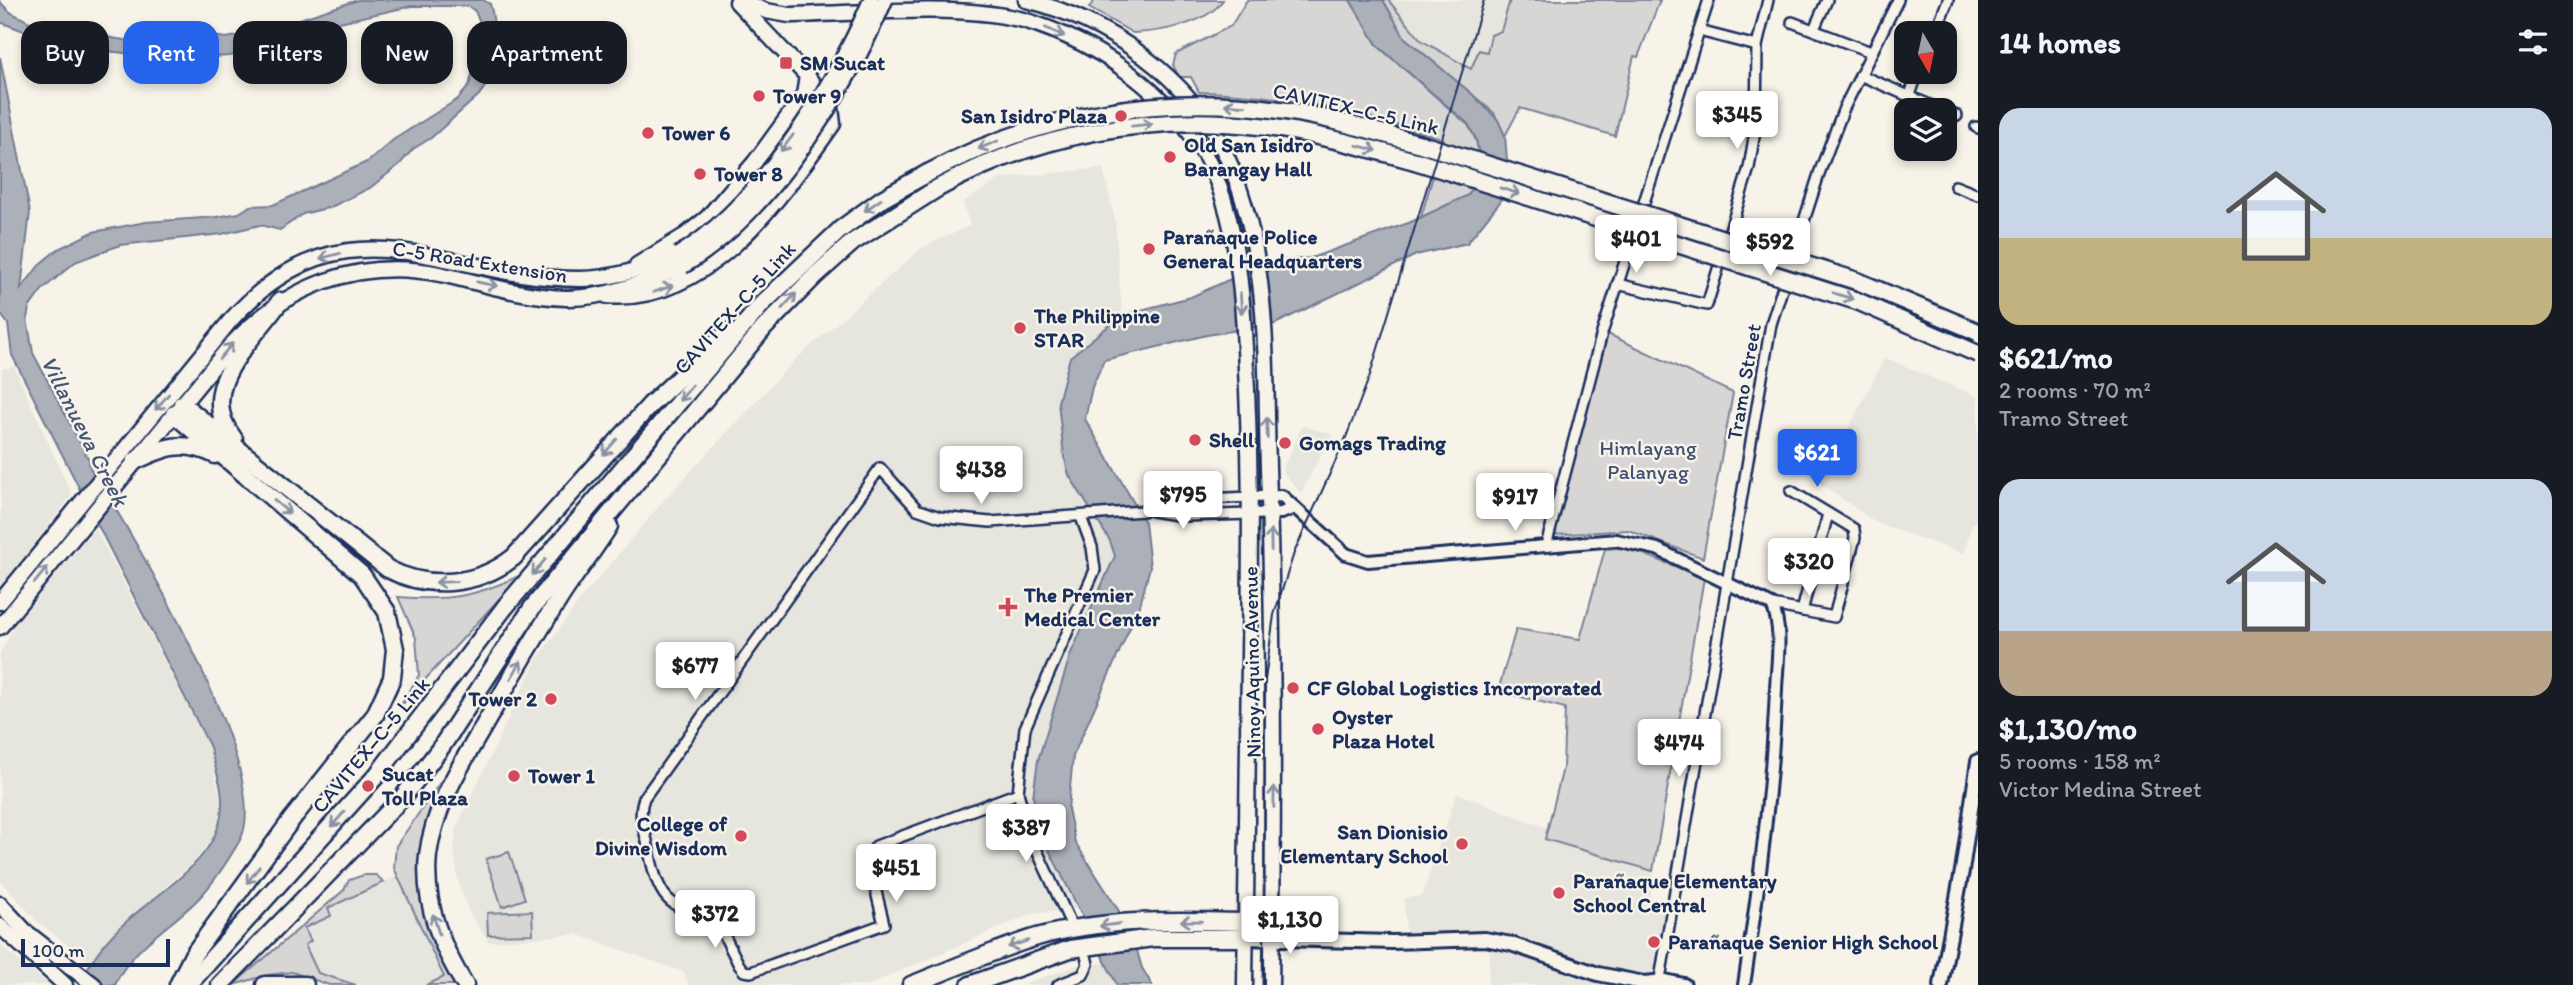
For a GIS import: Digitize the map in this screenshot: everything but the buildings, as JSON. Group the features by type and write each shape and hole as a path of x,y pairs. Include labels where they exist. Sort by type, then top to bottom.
{"highway":[{"name":"CAVITEX–C-5 Link","path":"188,985 377,775 505,607 762,304 841,229 890,194 928,173 1018,134 1092,114 1190,104 1287,111 1421,144 1809,265 1911,302 1978,332"},
{"name":"CAVITEX–C-5 Link","path":"220,985 403,797 448,737 532,608 748,347 806,284 874,227 938,188 1008,156 1096,132 1195,122 1283,129 1415,162 1819,288 1884,311 1978,354"},
{"path":"251,460 224,425 219,411 219,395 231,366 280,301"},
{"path":"178,409 251,460 373,559 396,573 436,583 476,578 501,567 519,553 650,405 692,363 762,304"},
{"path":"178,409 230,463 371,584 387,612 395,658 389,689 375,715 292,819 193,955 178,985"},
{"path":"135,461 164,447 181,444 230,463"},
{"path":"465,985 439,935 429,895 428,856 438,815 453,778 542,626 595,549 630,489"},
{"path":"911,985 1019,943 1077,925 1136,922 1246,930"},
{"path":"970,985 1044,956 1144,939 1246,930"},
{"path":"265,985 305,985"}],"main road":[{"name":"Ninoy Aquino Avenue","path":"738,0 766,11 789,15 853,7 1001,15 1036,23 1104,55 1150,89 1193,137 1206,161 1228,215 1238,259 1244,347 1251,497 1245,985"},
{"path":"596,295 620,297 653,293 703,271 732,247 833,124 831,108 807,76 738,0"},
{"name":"C-5 Road Extension","path":"0,627 82,524 241,334 280,301 333,277 389,268 427,272 556,298 596,295 680,260 729,213 796,132 844,57 871,0"},
{"name":"C-5 Road Extension","path":"0,602 249,301 276,280 310,262 353,251 383,248 442,256 550,277 582,279 623,273 705,253 790,160 848,77 885,0"},
{"name":"Ninoy Aquino Avenue","path":"1026,0 1044,4 1105,31 1128,44 1164,75 1195,109 1224,150 1248,210 1257,255 1270,513 1274,782 1271,985"},
{"path":"1150,89 1164,75"},
{"path":"623,273 698,226 738,183 785,122 804,95 807,76"},
{"path":"785,122 798,114 813,119 820,132 814,150"},
{"path":"1206,161 1224,150"},
{"path":"1941,985 1978,761"},
{"path":"0,904 26,932 94,985"},
{"path":"0,926 65,985"},
{"path":"1246,930 1272,939 1392,942 1485,939 1511,944 1598,974 1644,983 1684,985"}],"street":[{"path":"1546,546 1617,284 1709,0"},
{"path":"1617,284 1707,305 1749,168 1756,125 1757,46 1768,0"},
{"path":"1814,29 1827,0"},
{"name":"Tramo Street","path":"1659,983 1770,324 1820,171 1860,75 1898,0"},
{"path":"1940,21 1948,0"},
{"path":"1792,22 1871,52"},
{"path":"1699,31 1757,46"},
{"path":"1860,75 1909,98 1914,84"},
{"path":"1955,186 1978,195"},
{"path":"1018,793 876,846 869,863 884,924 751,972 744,971 739,965 713,913 694,914 680,909 660,890 640,813 644,798 880,468 917,509 928,514 990,522 1147,511 1183,516 1251,514 1295,508"},
{"path":"1147,511 1181,500 1282,496 1346,554 1368,561 1616,540 1636,543 1657,549 1772,605 1829,618 1837,613 1855,533 1791,491"},
{"path":"1802,611 1828,514"},
{"path":"1077,925 1033,842 1018,793 1025,728 1095,570 1086,516"},
{"path":"1744,985 1774,760 1777,621 1772,605"},
{"path":"1058,985 1083,975 1088,964 1089,950"}],"shaded area":[{"path":"358,0 483,0 490,4 493,21 479,21 475,11 468,6 412,6 344,21 294,21"},
{"path":"1350,0 1383,0 1405,38 1471,93 1498,120 1505,136 1508,172 1500,202 1467,243 1416,255 1275,324 1207,335 1104,360 1092,387 1085,419 1145,522 1150,567 1140,605 1073,756 1068,809 1075,842 1131,930 1142,968 1152,985 1117,985 1043,838 1033,797 1038,760 1071,653 1115,556 1110,541 1069,475 1064,456 1058,402 1070,357 1122,315 1191,297 1268,262 1311,258 1411,222 1468,195 1478,178 1481,164 1476,139 1468,124 1378,46"},
{"path":"1383,0 1510,0 1501,32 1487,52 1479,50 1470,72 1405,38"},
{"path":"0,2 10,12 27,21 21,21 21,30 0,22"},
{"path":"219,37 233,37 233,55 219,57"},
{"path":"109,38 123,40 123,53 109,51"},
{"path":"0,57 30,212 21,289 41,263 58,249 93,232 146,222 217,217 239,213 250,206 273,205 369,161 393,140 458,99 469,86 487,84 479,95 431,138 413,149 400,164 370,188 331,207 303,214 280,230 260,225 222,234 120,245 75,262 42,290 29,308 27,319 33,353 89,460 90,468 165,596 219,710 238,763 246,808 240,840 222,870 200,897 142,948 115,985 79,985 93,959 112,935 201,857 219,824 222,798 210,747 12,355 8,324 0,313"},
{"path":"1103,168 1115,221 1122,315 1070,357 1058,402 1069,475 1110,542 1115,556 1071,653 1038,760 1033,797 1043,838 1079,909 1031,914 868,985 689,985 684,972 576,934 489,942 469,912 458,881 454,850 457,826 536,661 581,599 665,499 795,360 923,247 970,226 963,202 1002,178"},
{"path":"1885,358 1978,397 1978,520 1972,524 1964,554 1875,522 1820,483"},
{"path":"14,367 72,495 0,588 2,369"},
{"path":"1302,426 1332,434 1301,493 1282,471"},
{"path":"95,528 209,747 221,803 217,832 194,862 126,921 89,961 39,923 0,881 0,653 16,623"},
{"name":"Parañaque Elementary School Central","path":"1457,793 1547,828 1545,839 1653,871 1650,903 1670,908 1658,977 1603,967 1502,934 1406,933 1404,898 1422,896"},
{"path":"397,876 444,977 426,985 356,985 318,973 304,944 304,928 331,916 328,908"},
{"path":"0,943 9,953 50,985 0,985"},
{"path":"1490,946 1604,981 1603,985 1488,985"},
{"path":"1106,963 1117,985 1020,985 1076,966"}],"green space":[{"path":"1095,0 1223,0 1216,8 1195,21 1157,31 1133,33 1089,8"},
{"path":"1247,0 1350,0 1378,46 1468,125 1479,151 1480,161 1474,189 1457,202 1421,217 1444,139 1323,106 1262,96 1199,92 1191,77 1179,77 1173,65 1176,54 1231,26"},
{"path":"1383,0 1388,0 1421,40 1471,69 1479,50 1487,52 1491,35 1501,31 1510,0 1660,0 1638,57 1634,56 1615,136 1520,108 1505,136 1494,113 1405,38"},
{"name":"Himlayang Palanyag","path":"1606,333 1733,393 1703,558 1628,530 1554,535"},
{"path":"1619,548 1641,553 1704,578 1653,871 1545,839 1563,768 1565,708 1498,691 1516,629 1580,639 1605,549"},
{"path":"521,575 400,707 419,675 416,638 398,597 461,596"},
{"path":"448,771 423,842 430,931 455,985 426,985 444,977 394,868 396,846"},
{"path":"509,852 525,899 502,907 486,859"},
{"path":"364,875 376,875 384,882 328,908 331,916 304,928 311,941 305,945 318,973 356,985 329,985 292,972 268,975 233,985 344,890 349,880"},
{"path":"532,911 533,934 488,935 487,913"}],"tram line":[{"path":"1264,985 1265,680 1274,615 1294,553 1345,440 1369,378 1484,0"}],"place":[{"name":"SM Sucat","path":"786,63"},
{"name":"Tower 9","path":"759,96"},
{"name":"San Isidro Plaza","path":"1121,116"},
{"name":"Tower 6","path":"648,133"},
{"name":"Old San Isidro Barangay Hall","path":"1170,157"},
{"name":"Tower 8","path":"700,174"},
{"name":"Parañaque Police General Headquarters","path":"1149,249"},
{"name":"The Philippine STAR","path":"1020,328"},
{"name":"Shell","path":"1195,440"},
{"name":"Gomags Trading","path":"1285,443"},
{"name":"The Premier Medical Center","path":"1008,607"},
{"name":"CF Global Logistics Incorporated","path":"1293,688"},
{"name":"Tower 2","path":"551,699"},
{"name":"Oyster Plaza Hotel","path":"1318,729"},
{"name":"Tower 1","path":"514,776"},
{"name":"Sucat Toll Plaza","path":"368,786"},
{"name":"College of Divine Wisdom","path":"741,836"},
{"name":"San Dionisio Elementary School","path":"1462,844"},
{"name":"Parañaque Elementary School Central","path":"1559,893"},
{"name":"Parañaque Senior High School","path":"1654,942"}],"water label":[{"name":"Villanueva Creek","path":"85,431"}]}
